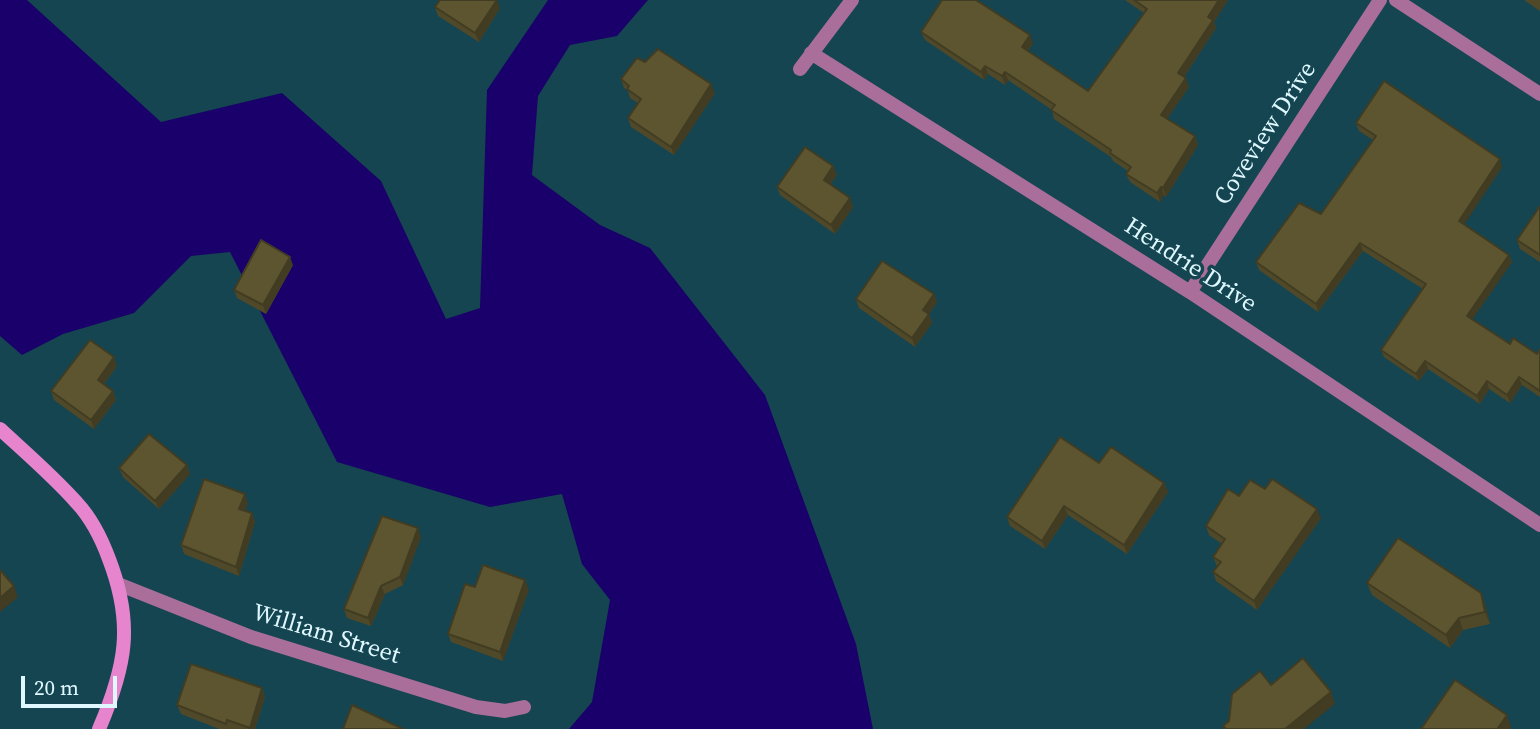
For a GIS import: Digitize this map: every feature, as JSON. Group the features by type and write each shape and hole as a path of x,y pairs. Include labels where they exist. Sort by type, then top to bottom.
{"street":[{"path":"800,69 852,0"},
{"name":"Coveview Drive","path":"1190,292 1380,0"},
{"path":"1396,0 1540,94"},
{"name":"Hendrie Drive","path":"811,53 1190,292 1540,525"},
{"path":"0,429 79,505 103,545 118,583 125,613 122,662 114,694 99,729"},
{"name":"William Street","path":"118,583 251,637 475,707 505,711 524,707"}],"shaded area":[{"path":"0,0 27,0 161,122 282,93 381,181 446,319 480,308 487,90 548,0 648,0 617,36 570,45 538,96 532,175 600,225 650,248 765,395 856,644 873,729 569,729 592,702 610,600 582,564 562,494 490,507 337,462 230,252 191,256 134,313 63,334 22,355 0,336"}],"building":[{"path":"440,0 497,0 475,33 435,7"},
{"path":"942,0 976,0 1030,35 1022,47 1088,91 1147,9 1134,0 1219,0 1208,17 1213,20 1178,73 1186,78 1161,115 1195,136 1163,188 1157,193 1126,174 1131,167 1110,153 1111,150 1051,110 1055,105 1005,72 1002,76 985,66 981,72 921,32"},
{"path":"658,49 711,84 671,147 628,118 641,99 627,89 629,86 621,79 637,58 645,62"},
{"path":"1384,81 1500,159 1459,221 1509,255 1467,316 1510,344 1513,338 1537,354 1540,349 1540,391 1519,377 1507,395 1487,381 1477,396 1425,361 1416,374 1381,350 1426,284 1360,243 1316,304 1256,262 1299,203 1321,214 1376,136 1356,123"},
{"path":"805,147 833,166 824,180 850,198 831,225 777,187"},
{"path":"1540,206 1540,255 1517,240"},
{"path":"261,240 290,257 263,305 234,290"},
{"path":"882,261 934,294 923,310 929,314 912,338 856,299"},
{"path":"90,340 114,357 98,380 113,391 91,420 51,391"},
{"path":"149,434 187,465 155,501 119,468"},
{"path":"1060,437 1099,463 1111,447 1164,483 1124,545 1064,506 1042,541 1007,517"},
{"path":"204,479 245,494 239,509 252,513 236,567 181,545"},
{"path":"1272,479 1317,509 1254,601 1213,572 1221,562 1213,557 1225,539 1206,526 1228,489 1239,496 1250,480 1265,489"},
{"path":"382,516 418,528 400,577 381,586 368,618 344,609"},
{"path":"1398,538 1481,593 1485,612 1459,618 1446,635 1367,583"},
{"path":"483,565 525,580 500,652 448,634 465,584 475,587"},
{"path":"0,570 14,586 0,598"},
{"path":"1303,658 1331,692 1285,729 1226,729 1223,726 1229,721 1232,694 1260,671 1271,685"},
{"path":"191,664 262,688 250,728 227,720 226,724 177,705"},
{"path":"1455,680 1507,715 1499,729 1421,729"},
{"path":"352,705 403,729 343,729"}]}
